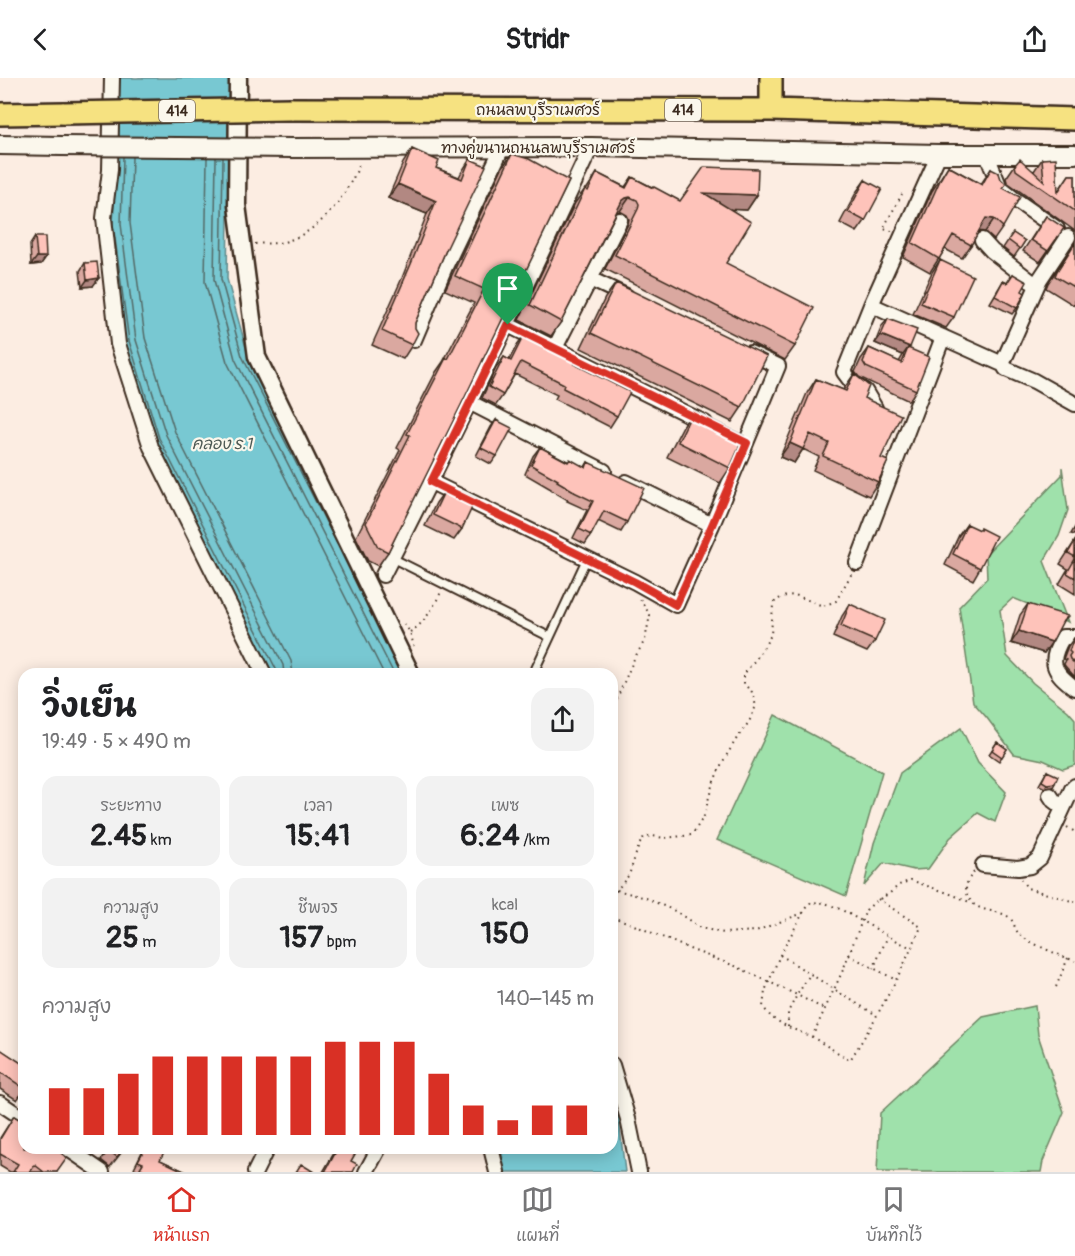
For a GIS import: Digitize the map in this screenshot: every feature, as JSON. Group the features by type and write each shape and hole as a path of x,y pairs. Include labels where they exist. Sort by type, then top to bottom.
{"main road":[{"path":"771,78 771,110"},
{"name":"ถนนลพบุรีราเมศวร์","path":"0,114 291,109 771,110 1075,119"},
{"name":"ทางคู่ขนานถนนลพบุรีราเมศวร์","path":"0,144 291,148 591,147 987,155 1075,154"}],"street":[{"path":"112,78 110,170 104,218 118,344 151,447 261,668"},
{"path":"238,78 237,205 257,357 409,668"},
{"path":"383,575 508,325 591,147"},
{"path":"414,340 502,148"},
{"path":"875,408 865,391 853,384 844,372 871,305 939,154"},
{"path":"987,155 1000,188 1071,239 1037,286 1002,362"},
{"path":"555,348 620,220"},
{"path":"982,240 1037,286"},
{"path":"590,279 642,303"},
{"path":"871,305 1002,362"},
{"path":"508,325 715,427"},
{"path":"857,562 943,337"},
{"path":"431,482 635,582 676,605 712,525 741,441 778,366 736,347"},
{"path":"1002,362 1011,371 1035,381 1075,404"},
{"path":"469,402 712,525"},
{"path":"1075,638 1063,637 1054,661 1056,670 1064,680 1075,687"},
{"path":"983,865 1018,868 1030,866 1040,858 1075,786"},
{"path":"1050,795 1063,808"},
{"path":"618,1085 639,1172"},
{"path":"0,1103 18,1115"},
{"path":"76,1154 102,1172"},
{"path":"255,1172 264,1154"},
{"path":"366,1172 376,1154"},
{"path":"492,1154 496,1172"}],"lane":[{"path":"392,558 550,637"},
{"path":"536,668 587,558"}],"path":[{"path":"242,245 282,242 300,236 319,224 350,184 368,148"},
{"path":"902,194 883,230 904,232"},
{"path":"618,889 629,875 644,837 664,838 692,835 704,816 712,786 722,763 756,706 752,692 744,684 744,674 771,635 773,605 776,600 795,595 823,606 836,601 857,562"},
{"path":"618,696 645,640 650,615 640,599 635,582"},
{"path":"410,632 421,626 444,584"},
{"path":"971,903 966,892 966,883 983,865"},
{"path":"1012,868 1028,888 1075,903"},
{"path":"812,1037 849,955 866,910 899,885 911,880 951,893 981,908 1004,915 1010,919 1019,934 1029,941 1075,961"},
{"path":"618,890 646,898 677,912 700,928 724,933 756,931 802,913"},
{"path":"878,899 921,927 912,948 896,980 850,1060 812,1037 772,1018 764,1007 765,991 780,955 802,913 811,902 825,903 840,909 912,948"},
{"path":"618,919 735,966 797,994 825,1010"},
{"path":"873,969 888,936"},
{"path":"780,955 877,1015"},
{"path":"849,955 896,980"},
{"path":"1056,987 1068,958"},
{"path":"788,1027 788,1012 811,974"}],"green space":[{"path":"1062,467 1068,510 1059,536 1044,561 1068,622 1013,598 1000,610 1007,656 1033,683 1075,719 1075,765 1063,769 1043,760 1014,754 973,702 959,607 987,578 986,554 1062,475"},
{"path":"775,715 882,772 846,896 717,840"},
{"path":"961,728 978,763 1006,792 995,822 978,813 950,838 928,869 914,870 884,863 864,886 874,843 900,773"},
{"path":"1035,1006 1038,1035 1064,1112 1043,1161 1041,1172 877,1172 880,1113 983,1017"}],"water":[{"name":"คลอง ร.1","path":"113,78 230,78 227,279 248,355 406,668 269,668 154,440 123,343 107,224"},
{"path":"618,1118 625,1172 505,1172 502,1154 618,1154"}],"building":[{"path":"412,149 439,161 436,168 462,179 470,159 486,166 446,250 415,323 418,333 412,345 382,331 436,201 398,184"},
{"path":"512,154 529,159 569,181 388,552 378,547 366,523 410,435 407,434 484,289 455,276"},
{"path":"1056,158 1058,192 1069,175 1075,175 1075,211 1016,170 1015,165 1020,159 1044,181 1042,159"},
{"path":"948,166 982,185 991,169 999,173 1006,184 1003,188 1020,197 1003,227 994,219 986,218 971,245 953,235 939,259 912,243"},
{"path":"704,167 758,169 757,195 704,193 751,222 726,263 814,308 795,346 615,255 638,209 637,200 630,197 622,201 561,322 530,305 585,189 588,191 597,173 626,188 632,177 680,201"},
{"path":"865,180 882,189 865,221 848,212"},
{"path":"1046,216 1064,228 1048,251 1031,240"},
{"path":"1013,233 1025,241 1020,249 1008,240"},
{"path":"35,237 45,237 46,257 37,257"},
{"path":"1075,243 1075,288 1055,276"},
{"path":"940,260 973,276 954,317 921,303"},
{"path":"97,262 99,278 87,280 85,263"},
{"path":"1013,274 1027,282 1022,291 1025,293 1017,308 995,296 1003,281 1007,283"},
{"path":"616,283 767,356 742,407 591,333"},
{"path":"888,319 917,330 910,347 881,335"},
{"path":"524,335 576,361 574,364 630,392 617,416 563,388 564,384 521,362 503,395 489,387 504,357 511,361"},
{"path":"869,348 902,363 908,348 929,357 916,390 866,367 863,362"},
{"path":"854,374 869,386 864,398 901,415 881,458 888,461 878,482 823,456 829,443 810,434 803,449 790,443 816,379 846,391"},
{"path":"693,411 744,436 730,468 678,442"},
{"path":"496,420 512,428 497,456 481,448"},
{"path":"540,447 568,462 570,459 586,468 588,462 644,488 627,522 604,511 591,535 579,529 593,501 531,465"},
{"path":"444,492 458,498 461,492 476,499 462,529 433,515"},
{"path":"967,524 996,536 980,568 953,554"},
{"path":"1075,541 1075,557 1068,553"},
{"path":"1075,559 1075,578 1067,573"},
{"path":"850,604 885,620 875,641 841,626"},
{"path":"1028,604 1068,616 1052,642 1019,631"},
{"path":"1075,638 1075,664 1069,656"},
{"path":"997,742 1007,749 1002,757 992,750"},
{"path":"1047,771 1058,776 1055,783 1047,784 1042,781"},
{"path":"0,1049 18,1061 18,1084 0,1072"},
{"path":"14,1116 18,1118 18,1154 62,1154 67,1158 57,1172 44,1172 35,1165 30,1172 13,1172 18,1164 0,1154 0,1139"},
{"path":"142,1154 163,1154 160,1160 186,1172 148,1172 140,1168 143,1163 138,1161"},
{"path":"335,1154 355,1154 351,1161 357,1164 353,1172 325,1172"},
{"path":"301,1164 314,1172 296,1172"}],"route":[{"path":"508,325 747,443 676,605 635,582 431,482 508,325"}]}
